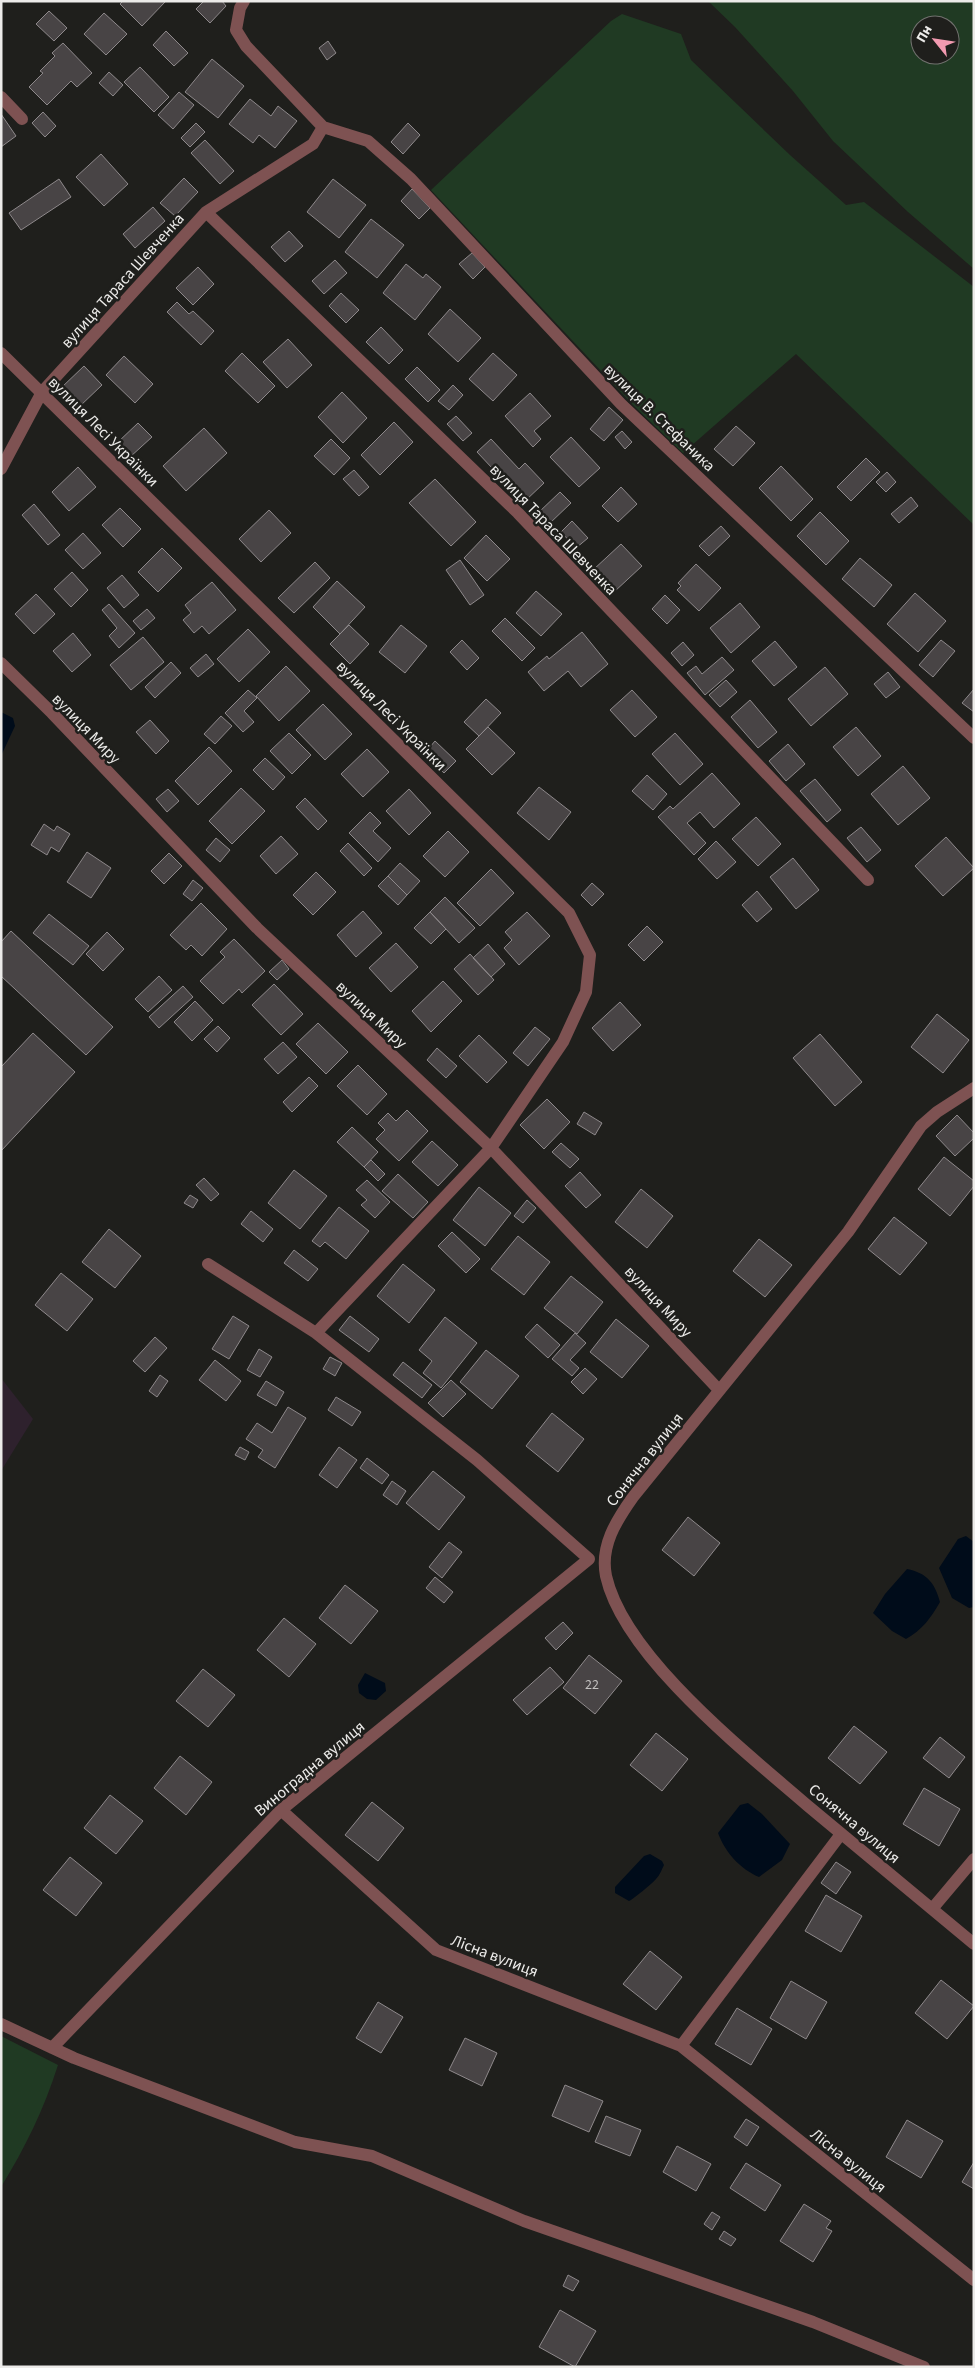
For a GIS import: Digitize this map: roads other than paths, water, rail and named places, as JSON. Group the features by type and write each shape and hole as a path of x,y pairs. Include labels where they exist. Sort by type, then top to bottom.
{"street":[{"path":"244,1 240,8 236,30 246,46 323,127"},
{"path":"1,98 22,118"},
{"name":"вулиця Тараса Шевченка","path":"1,469 42,392 206,212 313,144 323,127"},
{"name":"вулиця В. Стефаника","path":"323,127 368,141 411,179 621,404 974,738"},
{"name":"вулиця Тараса Шевченка","path":"206,212 518,513 868,880"},
{"name":"вулиця Лесі Українки","path":"1,353 569,913 590,955 586,992 563,1042 491,1148"},
{"name":"вулиця Миру","path":"1,663 258,928 491,1148 719,1390"},
{"name":"Сонячна вулиця","path":"974,1088 937,1112 921,1126 848,1232 633,1497 615,1522 607,1542 605,1562 606,1576 624,1618 654,1661 707,1719 841,1834 974,1944"},
{"path":"316,1333 491,1148"},
{"path":"208,1264 316,1333 477,1460 590,1559 605,1562"},
{"name":"Виноградна вулиця","path":"52,2048 281,1810 590,1559"},
{"name":"Лісна вулиця","path":"281,1810 436,1950 681,2046 974,2280"},
{"path":"681,2046 841,1834"},
{"path":"932,1909 974,1859"},
{"path":"1,2024 52,2048 295,2142 372,2156 524,2221 813,2322 924,2367"}],"water":[{"path":"1,712 13,718 15,726 1,756"},
{"path":"966,1536 974,1542 974,1607 969,1608 952,1598 939,1568 958,1539"},
{"path":"907,1569 920,1573 933,1584 940,1602 926,1623 906,1639 892,1631 873,1613 885,1594"},
{"path":"365,1673 385,1683 386,1691 376,1700 367,1699 359,1693 358,1685"},
{"path":"748,1803 762,1814 790,1844 782,1860 759,1877 752,1874 734,1859 718,1833 740,1805"},
{"path":"650,1854 662,1861 664,1865 656,1879 629,1901 615,1893 615,1887 644,1856"}]}
